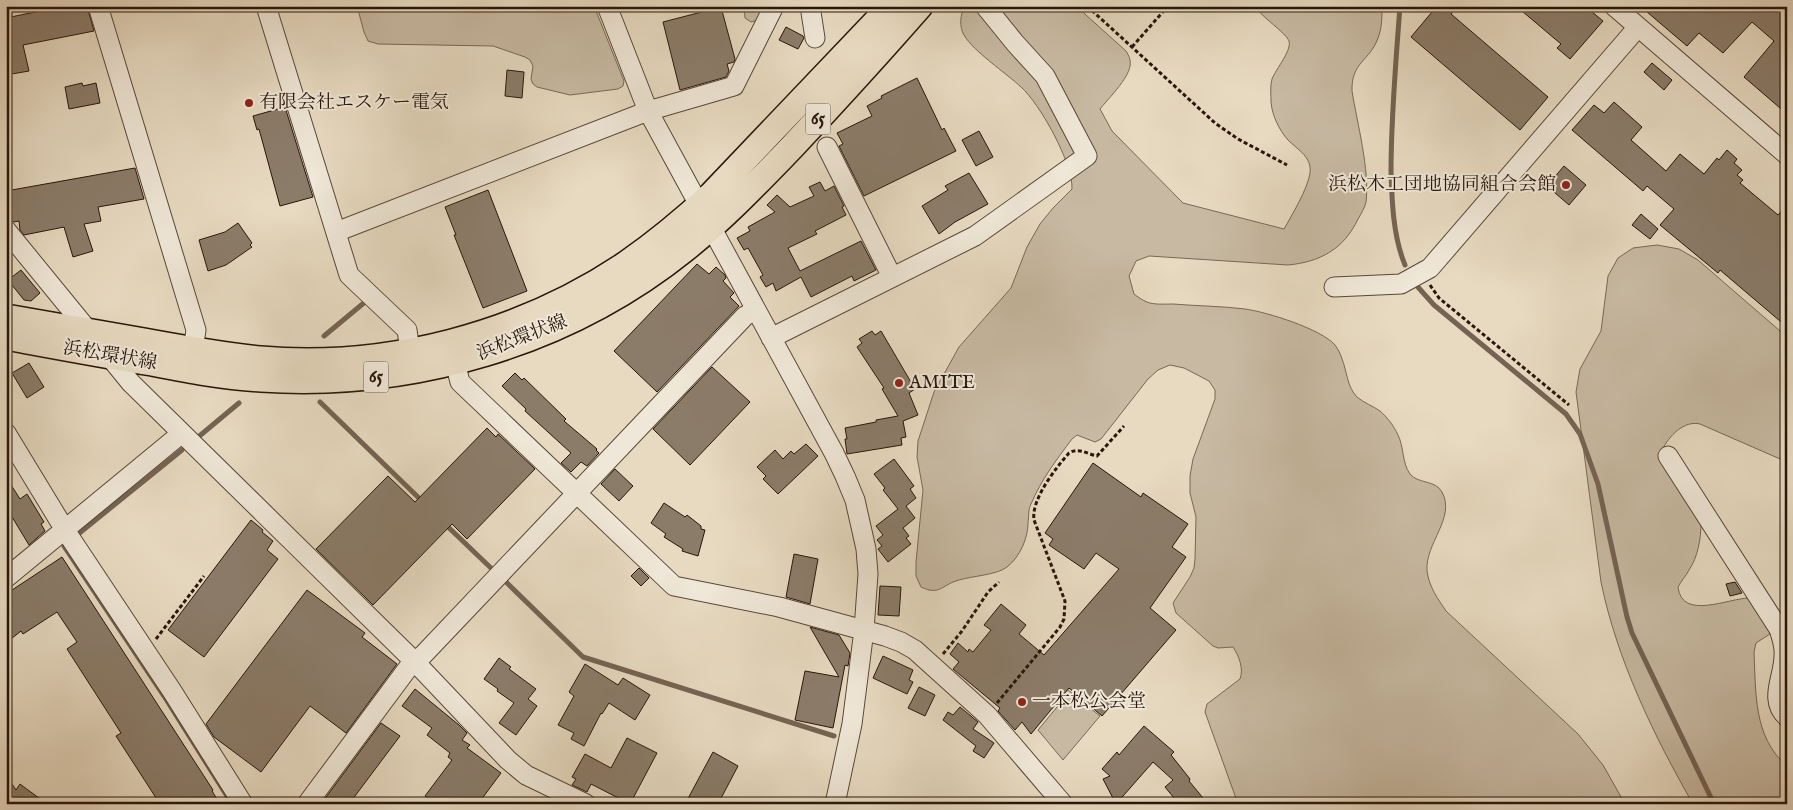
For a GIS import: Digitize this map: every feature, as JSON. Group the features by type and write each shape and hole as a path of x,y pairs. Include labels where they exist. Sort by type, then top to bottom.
{"main road":[{"name":"浜松環状線","path":"6,316 193,350 261,359 298,360 371,357 410,351 478,334 528,316 561,301 625,264 661,238 699,206 892,6"},
{"name":"浜松環状線","path":"6,337 222,376 298,381 373,377 410,372 455,362 520,342 589,311 654,273 684,250 741,200 846,89 920,6"}],"street":[{"path":"98,6 196,330 193,350"},
{"path":"266,6 349,275 407,330 410,351"},
{"path":"607,6 648,111 845,476 862,524 868,574 864,630 852,724 835,804"},
{"path":"336,232 648,111 734,86 774,6"},
{"path":"810,6 815,38"},
{"path":"771,338 975,236 1087,156 1045,76 985,6"},
{"path":"1614,6 1787,155"},
{"path":"1334,287 1401,284 1430,268 1638,27"},
{"path":"827,147 892,277"},
{"path":"6,230 131,383 415,662 516,768 537,781 586,804"},
{"path":"307,804 408,668 745,316 756,310"},
{"path":"455,362 460,382 674,586 779,607 901,642 915,650 934,666 987,715 1063,804"},
{"path":"6,433 65,530 243,804"},
{"path":"6,578 182,433"},
{"path":"1668,456 1779,629 1784,657 1777,696 1780,711 1787,717"}],"path":[{"path":"1087,6 1226,132 1287,165"},
{"path":"1132,47 1168,6"},
{"path":"1422,273 1439,298 1569,405"},
{"path":"987,715 1060,627 1064,619 1064,601 1034,520 1035,506 1049,479 1069,453 1079,450 1097,456 1124,426"},
{"path":"146,652 204,576"},
{"path":"934,666 962,631 988,592 999,582"}],"shaded area":[{"path":"357,6 594,6 624,81 623,86 618,89 570,95 537,87 531,79 533,66 530,60 493,46 378,44 368,41"},
{"path":"744,6 768,6 758,20 751,22 745,18"},
{"path":"965,6 1076,6 1126,51 1130,58 1129,71 1126,77 1100,109 1112,131 1183,203 1284,229 1309,179 1310,167 1304,154 1288,140 1276,122 1271,102 1272,79 1286,54 1289,41 1254,6 1382,6 1381,26 1375,46 1358,68 1353,81 1352,91 1365,161 1367,190 1364,208 1346,238 1338,246 1321,257 1288,265 1149,256 1136,261 1129,276 1134,294 1153,304 1236,308 1255,311 1306,327 1335,345 1341,356 1349,384 1354,393 1357,397 1380,411 1394,428 1400,440 1407,470 1413,477 1436,486 1442,492 1445,511 1443,521 1430,550 1427,571 1437,597 1446,611 1578,734 1603,765 1625,804 1238,804 1205,712 1207,704 1240,679 1241,667 1239,658 1233,647 1218,648 1213,646 1176,613 1173,603 1194,568 1196,517 1190,493 1190,476 1193,459 1215,399 1215,390 1209,381 1184,368 1170,365 1158,370 1148,379 1101,439 1095,442 1077,435 1072,439 1035,495 1029,509 1025,541 1012,563 1003,570 959,580 937,590 921,587 916,576 923,490 917,457 918,441 934,392 959,347 1011,288 1027,247 1040,224 1072,189 1067,164 1054,135 1037,106 1021,87 982,55 964,35 961,21"},
{"path":"1657,245 1679,249 1698,260 1787,337 1787,462 1694,423 1678,430 1662,450 1701,523 1700,541 1695,559 1678,587 1681,597 1688,603 1697,605 1750,598 1770,626 1770,634 1756,643 1754,652 1756,698 1762,728 1768,742 1787,766 1787,804 1693,804 1664,752 1638,697 1617,640 1601,582 1576,392 1580,369 1601,331 1608,276 1618,258 1633,248"},
{"path":"1062,685 1100,716 1063,760 1038,730 1062,701 1055,694"}],"building":[{"path":"64,6 87,6 94,31 23,45 29,71 6,75 6,18"},
{"path":"1437,6 1458,6 1451,14 1548,97 1520,130 1411,37"},
{"path":"1516,6 1585,6 1603,21 1570,59 1557,48 1561,44"},
{"path":"1640,6 1787,6 1787,114 1744,77 1774,41 1752,22 1723,53 1699,33 1687,46"},
{"path":"721,7 735,59 734,62 727,64 729,71 726,77 680,90 663,22"},
{"path":"786,27 803,36 804,38 798,49 779,40"},
{"path":"1652,63 1672,80 1664,90 1644,72"},
{"path":"507,70 524,72 522,98 505,96"},
{"path":"917,78 942,130 944,128 956,151 864,196 839,146 843,144 837,133 872,116 867,106 882,98 881,96"},
{"path":"82,83 83,86 96,83 100,103 69,109 65,87"},
{"path":"1614,102 1642,127 1631,140 1666,171 1680,154 1704,174 1717,158 1719,160 1727,150 1737,159 1734,163 1742,170 1737,175 1743,180 1740,183 1778,215 1787,205 1787,327 1720,270 1718,273 1660,225 1674,209 1647,186 1643,191 1572,130 1594,105 1604,113"},
{"path":"285,107 313,197 280,206 259,129 257,130 253,116"},
{"path":"979,131 993,157 976,166 962,140"},
{"path":"1564,166 1586,185 1569,205 1547,186"},
{"path":"135,168 144,199 98,207 101,221 84,224 93,251 73,257 64,227 24,235 20,230 19,221 14,222 10,219 6,191"},
{"path":"969,173 988,204 955,222 939,234 922,206 948,190 945,186"},
{"path":"820,182 825,191 834,186 844,206 842,207 846,215 815,231 817,234 788,248 800,271 861,241 876,270 854,281 852,276 811,297 801,277 776,291 773,283 766,287 760,277 763,275 748,248 744,250 737,238 750,231 748,227 775,212 767,205 777,195 790,207 814,196 809,187"},
{"path":"488,190 527,291 483,308 445,207"},
{"path":"1641,214 1658,229 1650,239 1632,225"},
{"path":"238,223 252,243 250,245 252,247 226,265 208,271 199,240 225,232"},
{"path":"697,264 709,274 716,267 725,275 726,278 723,281 734,293 730,297 739,306 657,392 614,351"},
{"path":"21,270 40,293 31,301 24,300 8,280"},
{"path":"872,331 875,335 881,331 915,389 909,393 918,415 903,421 906,437 901,438 902,445 847,454 845,428 898,416 882,389 884,388 857,347 862,343 859,339"},
{"path":"29,363 44,387 27,398 12,373"},
{"path":"712,367 750,402 690,465 653,429"},
{"path":"515,373 522,380 524,378 566,419 564,421 597,449 599,453 587,466 581,462 571,472 561,463 571,453 525,411 526,409 502,386"},
{"path":"487,428 496,437 498,434 535,469 467,539 452,524 373,605 316,549 388,476 415,502"},
{"path":"806,444 818,456 778,494 763,479 766,476 757,467 775,450 783,459 791,451 794,454"},
{"path":"894,459 914,486 910,489 916,498 906,506 915,518 903,528 909,536 906,538 911,544 888,562 878,549 882,546 877,540 883,535 876,526 898,509 883,490 885,488 874,474"},
{"path":"1093,463 1141,497 1143,493 1188,524 1172,547 1186,557 1150,608 1176,630 1102,716 1069,688 1031,734 1022,722 1015,730 998,711 1000,708 953,669 959,662 950,654 958,643 968,652 969,649 973,652 991,630 984,625 1001,604 1026,625 1019,634 1044,655 1119,569 1096,553 1084,569 1049,545 1053,539 1045,533"},
{"path":"615,469 633,486 619,501 601,484"},
{"path":"6,477 20,499 27,494 44,522 41,524 45,531 29,545 6,507"},
{"path":"664,503 685,517 687,515 701,526 701,529 705,530 698,556 682,551 683,549 664,537 666,534 651,523"},
{"path":"251,520 273,541 267,550 278,559 204,657 168,630"},
{"path":"794,554 818,559 810,604 786,597"},
{"path":"62,557 213,790 220,804 160,804 116,736 121,733 67,649 77,642 57,612 23,634 21,631 6,643 6,594"},
{"path":"639,568 649,578 641,586 631,576"},
{"path":"1735,582 1742,593 1730,596 1726,584"},
{"path":"880,586 901,587 899,616 878,615"},
{"path":"307,590 365,633 362,637 397,664 346,733 310,706 261,772 214,737 206,724"},
{"path":"810,627 839,635 850,653 848,666 845,665 833,728 795,720 805,671 839,677"},
{"path":"883,656 913,670 909,680 913,682 907,694 873,678"},
{"path":"499,658 511,667 509,669 536,689 528,699 537,706 516,735 499,723 514,703 484,679"},
{"path":"585,664 618,685 623,678 650,695 635,720 609,703 601,713 584,746 571,739 574,733 558,725 574,696 569,692"},
{"path":"919,687 935,695 925,716 908,708"},
{"path":"415,689 467,733 462,740 470,745 467,748 501,773 478,804 436,804 425,796 452,760 448,757 450,753 427,735 432,728 402,706"},
{"path":"960,707 978,722 973,729 994,743 984,758 973,751 976,746 943,720 948,712 953,715"},
{"path":"381,723 400,736 349,804 321,804"},
{"path":"1144,726 1174,752 1171,755 1208,804 1179,804 1165,787 1173,780 1153,762 1116,804 1103,779 1110,776 1102,769 1117,752 1119,755"},
{"path":"627,738 657,753 630,804 591,784 587,792 572,785 576,779 572,777 585,754 611,768"},
{"path":"713,752 738,766 718,804 685,804"},
{"path":"6,775 16,790 20,784 47,804 6,804"}],"waterway":[{"path":"1400,6 1391,171 1396,231 1405,265"},
{"path":"1417,286 1434,305 1566,414 1580,434 1598,484 1632,633 1714,804"},
{"path":"324,336 365,302"},
{"path":"320,402 423,502"},
{"path":"197,438 239,403"},
{"path":"77,535 182,450"},
{"path":"445,524 493,570"},
{"path":"66,544 64,546 164,696 232,804"},
{"path":"504,580 583,657 834,736"}],"place":[{"name":"有限会社エスケー電気","path":"249,103"},
{"name":"浜松木工団地協同組合会館","path":"1566,185"},
{"name":"AMITE","path":"899,383"},
{"name":"一本松公会堂","path":"1022,702"}]}
